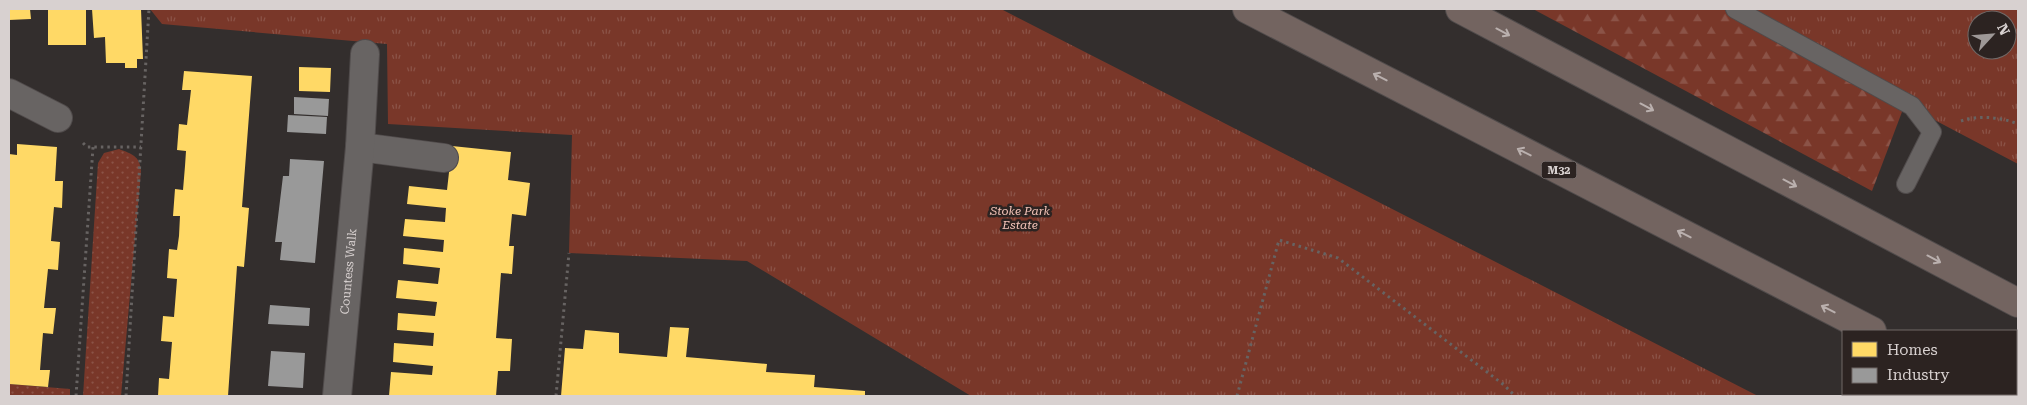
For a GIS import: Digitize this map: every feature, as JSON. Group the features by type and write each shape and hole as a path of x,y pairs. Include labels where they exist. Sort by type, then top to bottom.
{"highway":[{"name":"M32","path":"1247,9 1870,330"},
{"path":"1460,9 2018,303"}],"street":[{"name":"Countess Walk","path":"337,396 360,147 365,54"},
{"path":"9,93 58,118"},
{"path":"360,147 444,158"}],"lane":[{"path":"1735,9 1912,106 1932,132 1906,184"}],"path":[{"path":"126,396 149,9"},
{"path":"58,118 87,147 141,147"},
{"path":"1932,132 1968,118 2004,118 2018,124"},
{"path":"76,396 93,147"},
{"path":"1237,396 1279,240 1338,258 1504,385 1515,396"},
{"path":"556,396 569,253"}],"green space":[{"name":"Stoke Park Estate","path":"150,9 1001,9 1758,396 971,396 747,261 569,253 572,135 388,124 387,44 162,24"},
{"path":"1533,9 1724,9 1905,104 1872,191"},
{"path":"1724,9 2018,9 2018,164"},
{"path":"119,149 137,159 141,171 121,396 83,396 98,163 104,153"},
{"path":"9,384 70,389 70,396 9,396"}],"building: Homes":[{"path":"9,9 30,9 31,19 9,20"},
{"path":"48,9 86,9 86,45 48,45"},
{"path":"92,9 141,9 143,59 137,59 137,68 125,68 125,63 106,63 105,37 94,38"},
{"path":"299,67 331,68 330,92 299,91"},
{"path":"184,71 252,76 242,207 249,208 244,267 237,266 228,396 158,396 159,378 169,379 172,342 161,341 163,316 174,317 177,279 167,278 169,249 177,250 179,236 180,216 173,216 175,189 183,190 185,166 186,151 177,150 179,124 187,125 191,90 182,90"},
{"path":"17,144 57,147 55,181 63,181 62,208 54,207 51,241 60,242 58,270 48,269 44,308 56,308 53,334 43,333 40,370 50,370 48,387 9,384 9,154 17,155"},
{"path":"452,146 511,152 508,180 530,183 526,216 512,214 509,246 514,246 512,274 501,273 496,338 512,339 510,371 498,371 496,396 389,396 391,372 432,375 433,366 393,362 394,343 433,346 434,333 397,330 398,313 435,316 437,302 396,298 398,280 438,284 440,268 403,264 404,248 443,252 444,240 403,236 405,219 445,222 446,208 407,204 409,186 447,190"},
{"path":"670,327 689,328 686,357 767,364 766,372 815,375 814,387 865,391 865,396 561,396 565,348 583,349 585,330 619,333 619,353 667,357"}],"building: Industry":[{"path":"294,97 329,99 328,116 294,114"},
{"path":"288,115 327,117 326,134 287,132"},
{"path":"290,159 324,161 315,263 280,260 282,242 275,242 283,176 289,176"},
{"path":"270,305 310,308 309,326 268,324"},
{"path":"271,351 305,353 303,388 268,386"}]}
